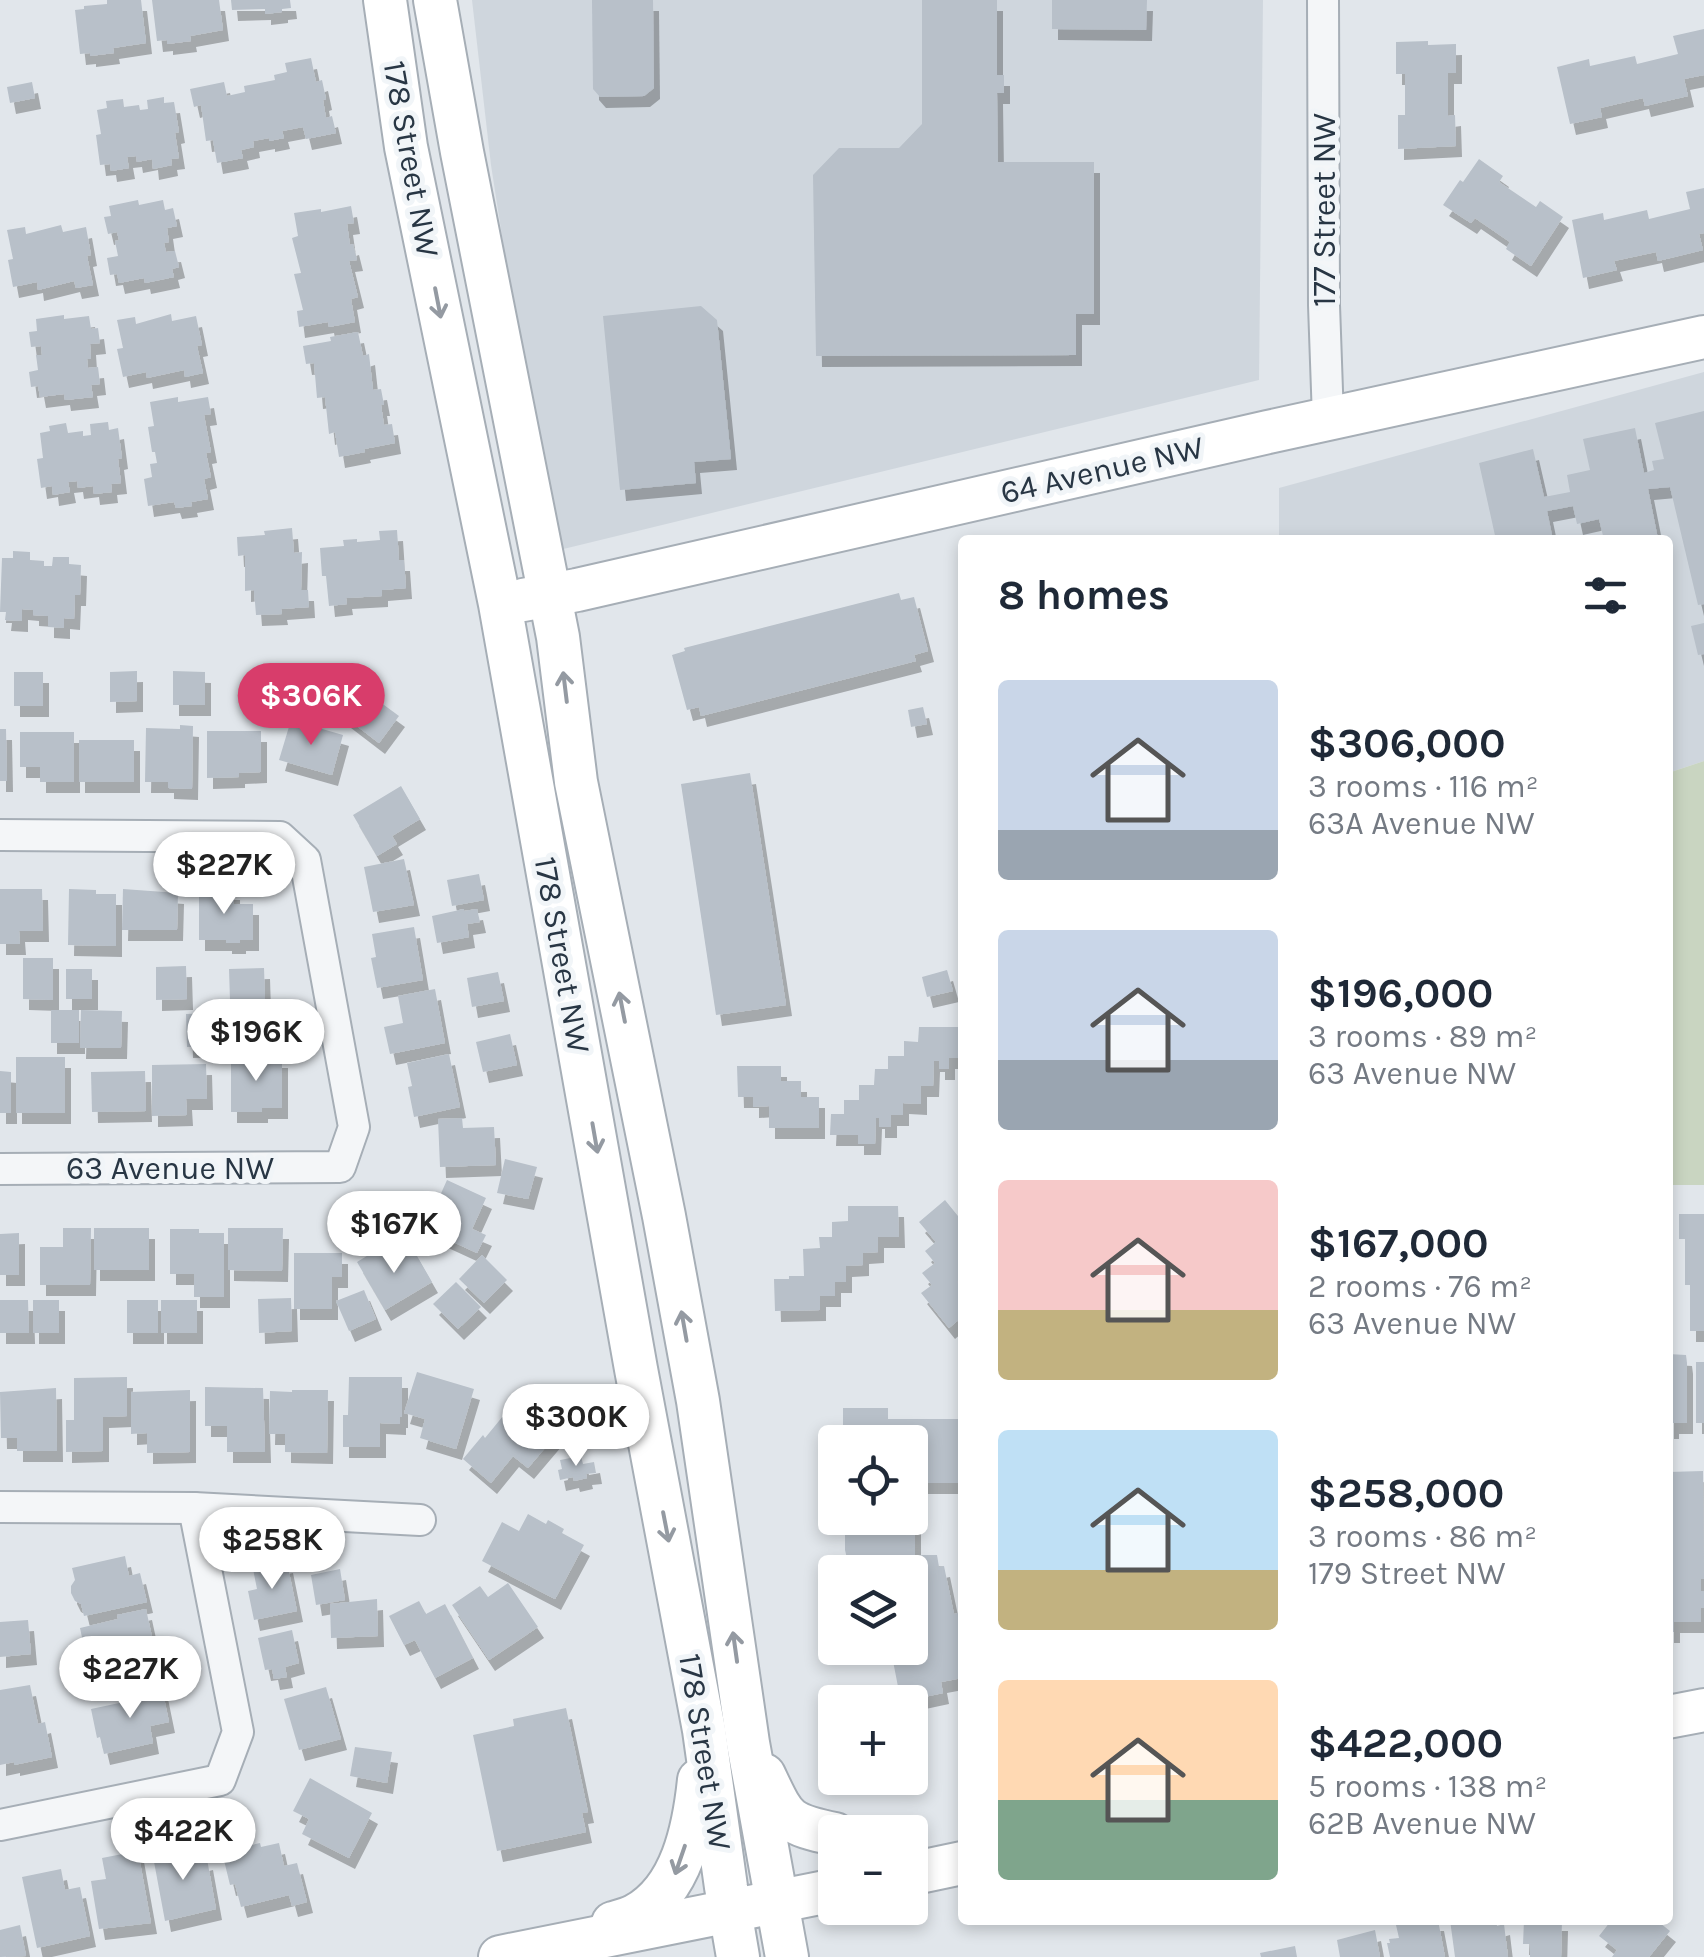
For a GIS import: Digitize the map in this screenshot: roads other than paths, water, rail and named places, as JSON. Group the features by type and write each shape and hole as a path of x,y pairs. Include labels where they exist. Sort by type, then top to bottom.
{"main road":[{"name":"178 Street NW","path":"385,0 406,148 500,604 704,1730 738,1957"},
{"name":"178 Street NW","path":"435,0 558,636 576,782 698,1401 748,1744 787,1957"},
{"name":"64 Avenue NW","path":"500,604 1704,337"},
{"path":"1673,1716 1704,1710"},
{"path":"553,1946 637,1914 661,1894 674,1876 695,1815 704,1730"},
{"path":"748,1744 783,1814 800,1825 818,1830"},
{"path":"928,1849 958,1853"},
{"path":"928,1871 958,1865"},
{"path":"500,1957 818,1894"}],"street":[{"name":"177 Street NW","path":"1323,0 1328,420"},
{"name":"63 Avenue NW","path":"0,835 280,837 305,860 354,1127 340,1167 0,1169"},
{"path":"0,1507 194,1508 420,1520"},
{"path":"0,1825 220,1780 238,1732 194,1508"}]}
